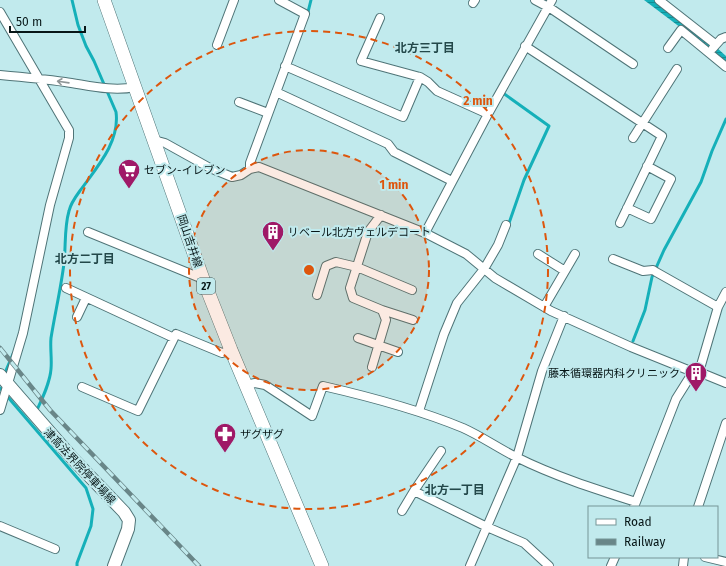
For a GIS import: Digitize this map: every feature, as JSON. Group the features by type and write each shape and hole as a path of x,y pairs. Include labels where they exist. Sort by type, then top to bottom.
{"main road":[{"name":"岡山吉井線","path":"104,0 203,279 231,350 322,566"},
{"name":"津高法界院停車場線","path":"4,384 124,512 129,520 128,529 114,566"}],"street":[{"path":"217,44 234,0"},
{"path":"250,169 250,163 268,113 288,67 305,14 279,0"},
{"path":"535,0 550,6 633,64"},
{"path":"659,0 712,48 726,67"},
{"path":"425,233 488,114 550,6"},
{"path":"0,12 40,78 69,130 69,138 50,205 23,333 4,384 0,410"},
{"path":"380,18 361,61 420,77 438,91 488,114"},
{"path":"668,48 681,30 705,48 712,48 721,39 726,38"},
{"path":"527,47 662,136 620,223"},
{"path":"288,67 403,117 420,77"},
{"path":"633,138 677,69"},
{"path":"0,75 40,78 126,89 135,87"},
{"path":"278,93 388,144 394,152 452,181"},
{"path":"239,102 268,113"},
{"path":"154,140 165,142 210,168 232,177 241,175 250,169 259,167 425,233 466,254 495,278 544,307 631,347 726,383"},
{"path":"627,208 651,220 671,178 647,166"},
{"path":"381,215 368,232 350,288 353,298 382,310 413,320"},
{"path":"419,412 444,334 457,303 484,269 498,245 506,226"},
{"path":"88,232 203,279"},
{"path":"538,254 565,271"},
{"path":"544,307 575,254"},
{"path":"613,259 643,271 654,271 718,307"},
{"path":"317,295 326,266 336,262 357,267 412,290"},
{"path":"66,288 174,338"},
{"path":"246,385 255,383 265,385 312,416 323,386 397,404 464,429 517,457 587,487 635,504 676,399 696,372 718,307 726,292"},
{"path":"77,317 86,298"},
{"path":"372,367 386,320 382,310"},
{"path":"470,566 517,457 542,371 564,316"},
{"path":"82,387 138,411 176,334 222,353 231,350"},
{"path":"358,338 398,352"},
{"path":"698,506 726,423"},
{"path":"402,511 441,451"},
{"path":"414,491 487,527 524,543 549,566"},
{"path":"0,526 55,548"},
{"path":"709,558 726,562"}],"water":[{"path":"644,0 654,0 716,47 726,56 726,65 705,46"}],"waterway":[{"path":"36,412 50,374 51,338 63,272 66,224 69,211 74,199 95,171 106,153 115,133 116,123 116,112 86,46 78,25 72,0"},
{"path":"307,16 311,0"},
{"path":"503,92 549,126 524,180 508,226"},
{"path":"633,341 645,310 652,277 664,250 701,182 712,151 726,119"},
{"path":"4,375 13,354"},
{"path":"0,388 86,488 93,509 91,526 77,566"}],"railway":[{"path":"0,348 50,410 199,566"}],"place":[{"name":"セブン-イレブン","path":"129,190"},
{"name":"リベール北方ヴェルデコート","path":"273,252"},
{"name":"藤本循環器内科クリニック","path":"696,392"},
{"name":"ザグザグ","path":"225,454"}],"district":[{"name":"北方三丁目","path":"425,48"},
{"name":"北方二丁目","path":"85,259"},
{"name":"北方一丁目","path":"455,490"}]}
